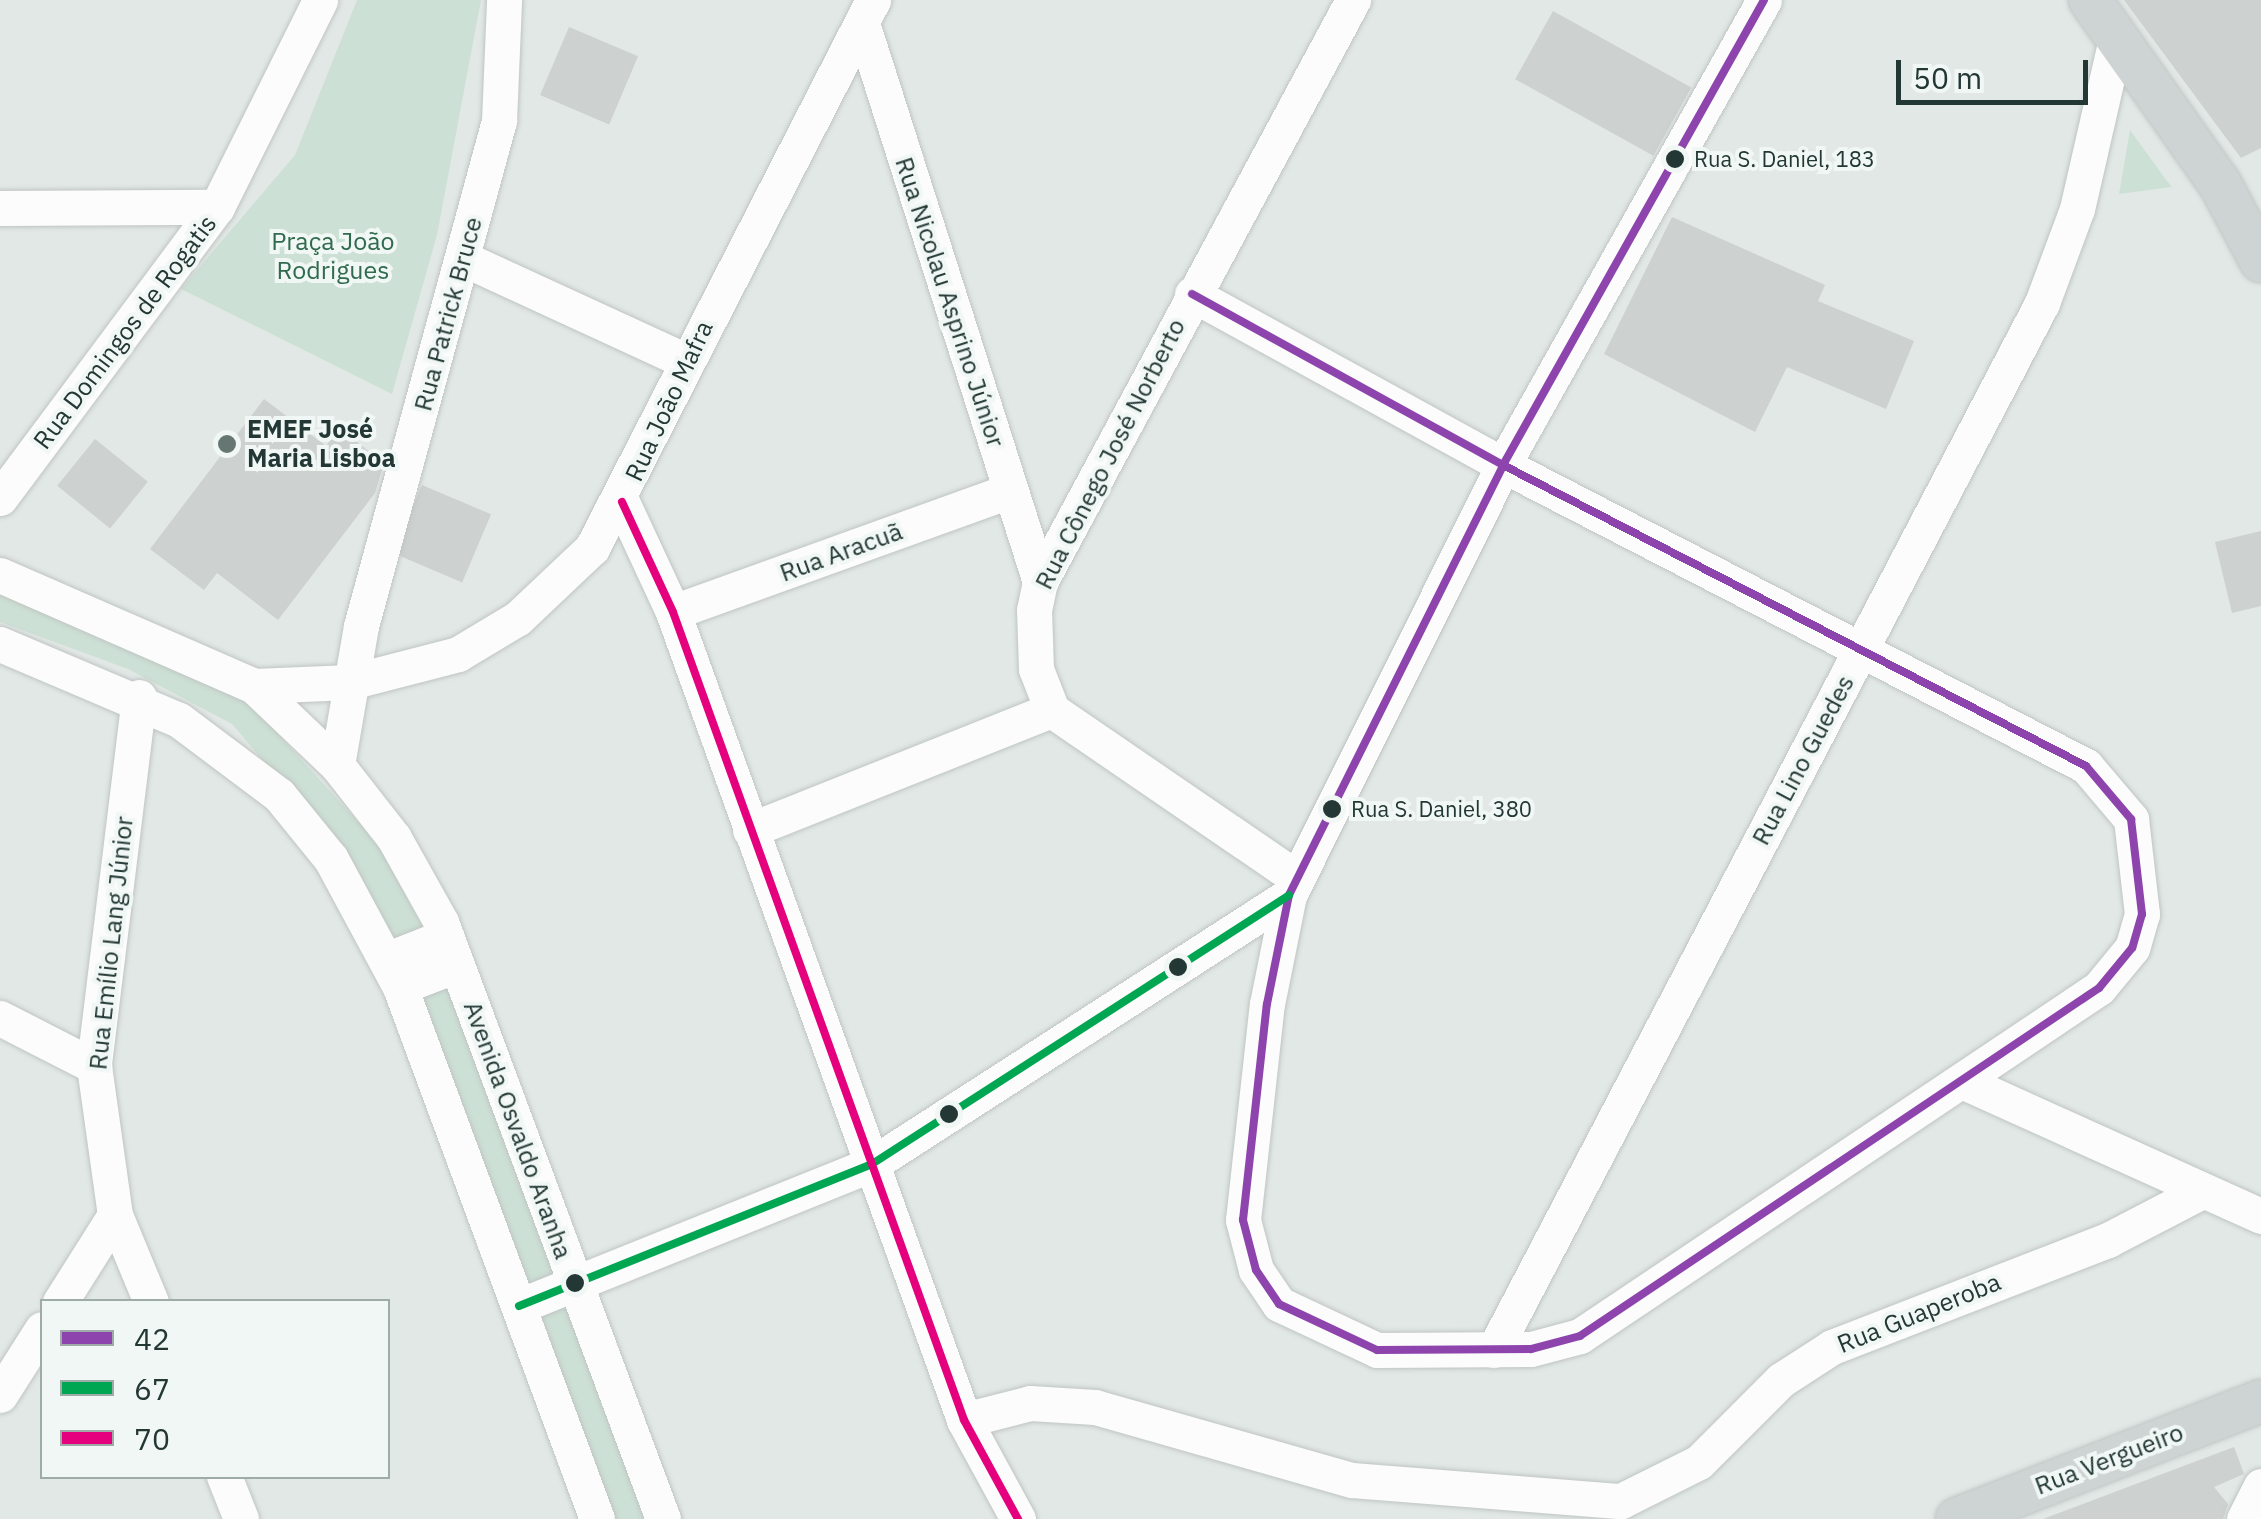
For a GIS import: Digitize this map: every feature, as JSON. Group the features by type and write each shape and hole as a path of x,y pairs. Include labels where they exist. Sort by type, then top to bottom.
{"main road":[{"path":"2090,0 2116,43 2220,184 2261,261"},
{"name":"Rua Vergueiro","path":"1957,1519 2261,1401"}],"street":[{"name":"Rua Domingos de Rogatis","path":"0,498 217,207 320,0"},
{"name":"Rua Patrick Bruce","path":"350,682 464,258 507,72 504,0"},
{"name":"Rua Cônego José Norberto","path":"1052,710 1033,641 1040,582 1353,0"},
{"path":"1192,294 1503,465 2086,766 2116,794 2139,842 2142,914 2121,966 1964,1082 1604,1324 1558,1342 1494,1350 1377,1350 1337,1338 1279,1304 1256,1270 1244,1220 1293,887 1503,465 1764,0"},
{"name":"Rua João Mafra","path":"254,686 350,682 458,654 518,618 592,548 622,502 686,361 867,11"},
{"name":"Rua Nicolau Asprino Júnior","path":"867,11 1040,582"},
{"name":"Rua Lino Guedes","path":"1494,1350 2050,286 2116,43"},
{"path":"0,208 217,207"},
{"path":"464,258 686,361"},
{"name":"Rua Aracuã","path":"672,612 1010,491"},
{"path":"622,502 672,612 964,1420 1018,1519"},
{"path":"1,574 254,686"},
{"path":"0,644 139,697 279,795 341,875 394,973 598,1519"},
{"path":"338,766 350,682"},
{"name":"Avenida Osvaldo Aranha","path":"254,686 338,766 394,838 452,951 662,1519"},
{"name":"Rua Emílio Lang Júnior","path":"139,697 94,1066 116,1215 150,1299"},
{"path":"750,830 1052,710 1293,887"},
{"path":"519,1306 872,1164 1293,887"},
{"path":"394,973 452,951"},
{"path":"0,1018 94,1066"},
{"path":"1964,1082 2261,1216"},
{"name":"Rua Guaperoba","path":"964,1420 1030,1402 1096,1407 1336,1478 1620,1501 1699,1462 1780,1380 1832,1346 2136,1228 2202,1191"},
{"path":"62,1299 116,1215"},
{"path":"0,1396 40,1332"},
{"path":"225,1479 241,1519"},
{"path":"2244,1519 2261,1486"}],"green space":[{"name":"Praça João Rodrigues","path":"357,0 481,0 437,235 392,394 181,289 295,155"},
{"path":"2130,130 2167,181 2172,187 2119,194"},
{"path":"0,585 247,700 378,844 433,947 648,1519 612,1519 402,959 350,863 232,724 128,669 0,622"}],"building":[{"path":"2124,0 2261,0 2261,148 2241,158"},
{"path":"1553,11 1691,88 1653,156 1515,79"},
{"path":"569,27 638,56 609,124 540,95"},
{"path":"1672,217 1825,285 1818,301 1914,341 1886,409 1787,367 1755,432 1604,354"},
{"path":"264,399 326,446 339,428 384,463 375,493 278,620 217,573 204,590 150,549"},
{"path":"95,439 148,482 110,528 57,486"},
{"path":"422,485 491,514 462,582 393,553"},
{"path":"2261,531 2261,606 2232,613 2215,542"},
{"path":"2234,1447 2244,1474 2214,1487 2228,1504 2223,1519 2043,1519"}],"transit line":[{"name":"42","path":"1192,294 1503,465 2086,766 2131,819 2142,914 2132,948 2099,988 1580,1336 1531,1349 1377,1350 1279,1304 1256,1270 1243,1220 1267,1004 1289,895 1503,465 1764,0"},
{"name":"70","path":"622,502 673,612 964,1420 1018,1519"},
{"name":"67","path":"519,1306 872,1164 1289,895"}],"place":[{"name":"Rua S. Daniel, 183","path":"1675,159"},
{"name":"EMEF José Maria Lisboa","path":"227,444"},
{"name":"Rua S. Daniel, 380","path":"1332,809"}]}
